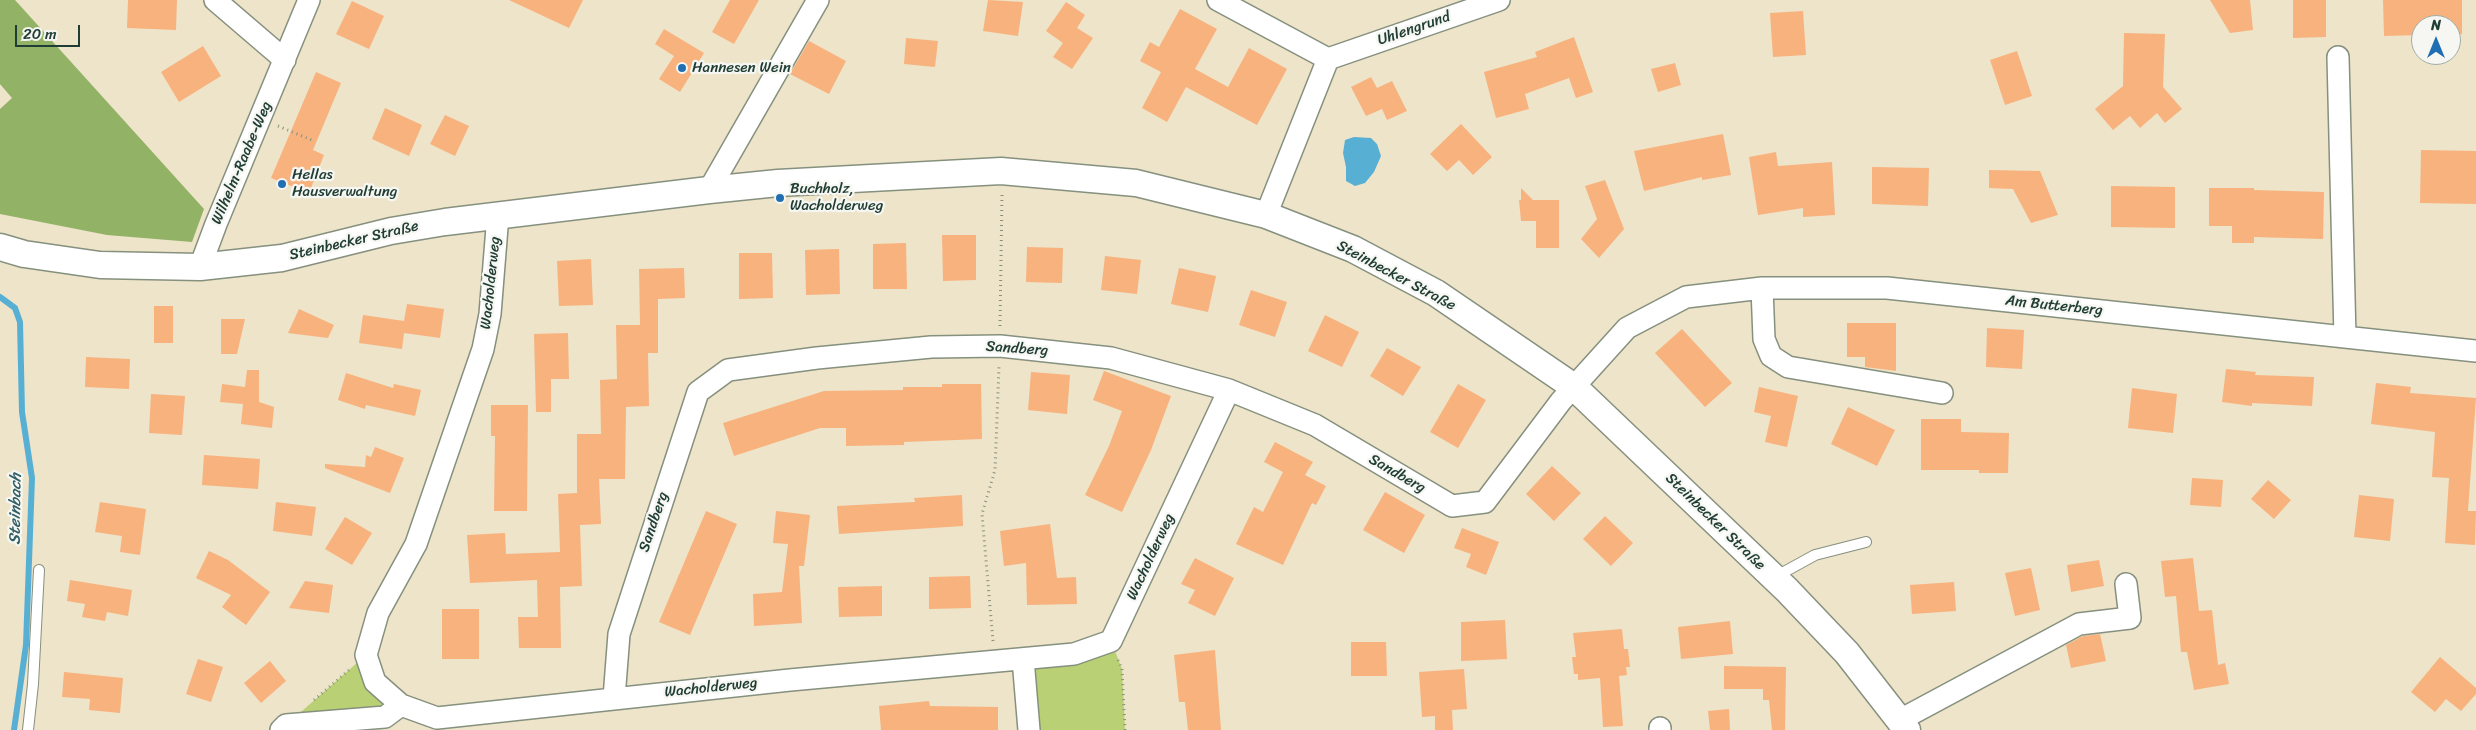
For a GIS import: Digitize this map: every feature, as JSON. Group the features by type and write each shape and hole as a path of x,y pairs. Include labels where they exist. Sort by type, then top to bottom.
{"street":[{"path":"215,0 285,60"},
{"name":"Wilhelm-Raabe-Weg","path":"200,267 309,0"},
{"path":"708,190 818,0"},
{"path":"1218,0 1328,59 1266,215"},
{"name":"Uhlengrund","path":"1328,59 1499,0"},
{"path":"2338,57 2345,337"},
{"name":"Steinbecker Straße","path":"0,247 24,254 100,265 200,267 282,258 390,232 498,215 778,183 1001,171 1136,183 1266,215 1352,249 1436,293 1574,387 1774,578 1847,653 1903,725 2078,624 2130,618 2126,584"},
{"name":"Wacholderweg","path":"498,215 490,314 483,349 416,544 378,613 366,655 375,682 401,705 436,718 614,698 1074,654 1111,641 1229,390"},
{"path":"1762,288 1764,339 1771,356 1788,367 1942,393"},
{"name":"Am Butterberg","path":"1574,387 1627,328 1686,297 1762,288 1887,288 2476,352"},
{"name":"Sandberg","path":"614,698 619,634 698,392 728,370 817,358 931,347 1000,346 1111,358 1229,390 1315,425 1452,506 1485,502 1574,387"},
{"path":"1023,659 1029,730"},
{"path":"284,728 385,717 401,705"}],"lane":[{"path":"1774,578 1815,555 1866,542"},
{"path":"28,730 33,684 39,570"}],"path":[{"path":"269,123 314,141"},
{"path":"995,662 982,514 995,470 1000,346 1001,171"},
{"path":"1111,641 1122,669 1125,730"},
{"path":"284,728 366,655"}],"green space":[{"path":"0,0 15,0 204,209 192,242 107,235 0,214 0,109 12,98 0,84"},
{"path":"1111,641 1122,669 1125,730 1029,730 1023,659"},
{"path":"366,655 401,705 286,725"}],"water":[{"path":"1354,137 1371,138 1377,144 1381,156 1374,172 1365,183 1355,186 1346,181 1343,153 1345,140"}],"building":[{"path":"128,0 177,0 176,30 127,28"},
{"path":"509,0 583,0 569,28"},
{"path":"730,0 759,0 734,44 712,32"},
{"path":"988,0 1023,2 1018,36 983,31"},
{"path":"2210,0 2250,0 2253,30 2230,33"},
{"path":"2293,0 2326,0 2326,37 2293,38"},
{"path":"2383,0 2462,0 2462,34 2461,15 2411,15 2411,35 2384,36"},
{"path":"352,1 384,16 369,49 336,34"},
{"path":"1066,2 1085,15 1077,28 1093,38 1072,69 1053,57 1063,43 1046,31"},
{"path":"1180,9 1217,29 1195,69 1228,87 1249,48 1287,69 1257,125 1186,87 1167,122 1142,108 1161,72 1140,61 1150,42 1159,47"},
{"path":"1803,11 1806,55 1773,57 1770,13"},
{"path":"664,29 704,53 680,92 659,79 674,56 655,44"},
{"path":"2124,33 2165,34 2163,87 2182,109 2165,123 2157,113 2140,128 2130,116 2113,130 2095,109 2123,86"},
{"path":"1574,37 1593,92 1576,98 1569,78 1525,94 1529,109 1496,118 1484,72 1537,57 1535,52"},
{"path":"906,38 938,41 935,67 904,64"},
{"path":"809,41 846,61 829,94 790,74"},
{"path":"203,46 221,76 179,102 161,72"},
{"path":"2017,51 2032,96 2005,105 1990,60"},
{"path":"1675,63 1681,85 1658,92 1651,69"},
{"path":"316,72 341,83 313,150 324,155 309,193 271,178"},
{"path":"1371,77 1377,88 1392,81 1407,111 1387,120 1382,109 1366,116 1351,87"},
{"path":"385,108 422,125 409,156 372,139"},
{"path":"445,115 469,126 455,156 430,144"},
{"path":"1461,124 1492,157 1473,175 1459,160 1447,171 1430,154"},
{"path":"1723,134 1731,175 1702,180 1702,177 1644,191 1634,151"},
{"path":"2421,150 2476,151 2476,204 2420,203"},
{"path":"1776,152 1778,166 1832,162 1835,215 1803,217 1803,208 1758,215 1749,157"},
{"path":"1872,167 1929,168 1928,206 1872,204"},
{"path":"1989,170 2040,171 2058,215 2031,223 2013,189 1989,188"},
{"path":"1605,180 1624,229 1599,258 1581,239 1597,219 1585,186"},
{"path":"2111,186 2175,187 2175,228 2111,227"},
{"path":"1521,188 1533,200 1559,200 1559,248 1536,248 1536,221 1521,221 1519,200 1521,200"},
{"path":"2209,188 2254,188 2254,190 2324,192 2323,239 2254,237 2254,243 2232,243 2232,226 2209,226"},
{"path":"942,235 976,235 976,280 943,281"},
{"path":"906,243 907,289 873,289 873,244"},
{"path":"1027,247 1063,248 1062,283 1026,282"},
{"path":"839,249 840,294 806,295 805,250"},
{"path":"739,253 772,253 773,298 739,299"},
{"path":"1105,256 1141,260 1137,294 1101,290"},
{"path":"591,259 593,305 559,306 557,261"},
{"path":"684,268 685,298 658,299 658,353 648,353 649,406 626,407 625,479 599,479 601,524 580,525 582,586 560,587 561,648 519,648 518,617 538,617 537,580 470,583 467,535 505,533 506,554 560,552 558,494 577,493 577,434 601,434 600,380 617,379 616,325 640,325 639,269"},
{"path":"1179,268 1216,276 1208,312 1171,304"},
{"path":"1251,290 1287,302 1275,337 1239,325"},
{"path":"407,304 444,309 440,338 404,333 402,349 359,343 363,315 404,321"},
{"path":"154,306 173,306 173,343 154,343"},
{"path":"299,309 334,325 328,338 288,333"},
{"path":"1325,315 1359,332 1342,367 1308,351"},
{"path":"221,319 245,319 237,354 221,354"},
{"path":"1847,323 1896,323 1896,371 1865,367 1865,357 1847,357"},
{"path":"1987,328 2024,330 2022,369 1986,367"},
{"path":"1682,329 1732,383 1705,407 1655,353"},
{"path":"568,333 569,379 551,379 551,412 536,412 534,334"},
{"path":"1387,348 1421,367 1403,396 1370,376"},
{"path":"86,357 130,359 129,389 85,387"},
{"path":"2226,369 2256,372 2255,375 2314,377 2312,406 2252,403 2252,406 2222,402"},
{"path":"247,370 259,370 259,402 274,407 272,428 241,424 243,404 220,402 222,384 245,387"},
{"path":"1104,371 1171,396 1151,450 1122,512 1085,495 1109,446 1122,411 1093,400"},
{"path":"1031,372 1070,375 1067,414 1028,410"},
{"path":"346,373 393,388 394,384 421,390 415,416 366,405 365,409 338,400"},
{"path":"2376,383 2411,387 2410,393 2476,398 2468,511 2476,511 2475,545 2445,543 2449,478 2432,477 2435,432 2371,424"},
{"path":"942,384 981,384 982,439 904,442 904,445 846,446 846,428 820,428 734,456 723,423 824,391 903,390 903,387 942,387"},
{"path":"1458,384 1486,400 1458,448 1430,432"},
{"path":"1759,387 1798,396 1787,447 1765,442 1771,416 1754,412"},
{"path":"2132,388 2177,394 2173,433 2128,428"},
{"path":"151,394 185,396 182,435 149,433"},
{"path":"491,405 528,405 527,511 494,511 495,436 491,436"},
{"path":"1848,407 1895,430 1877,466 1831,444"},
{"path":"1921,419 1961,419 1961,432 2009,433 2008,473 1979,473 1979,470 1921,470"},
{"path":"1275,442 1313,462 1305,475 1326,486 1316,505 1312,503 1283,565 1236,544 1254,507 1263,512 1283,472 1264,462"},
{"path":"375,447 404,458 390,493 325,468 325,464 365,467 366,455 371,457"},
{"path":"204,455 260,459 258,489 202,485"},
{"path":"1552,466 1581,493 1554,521 1526,494"},
{"path":"2192,478 2223,480 2221,507 2190,505"},
{"path":"2268,480 2291,500 2274,519 2251,499"},
{"path":"1385,492 1425,515 1404,553 1363,530"},
{"path":"962,495 963,526 839,534 837,506 915,502 914,498"},
{"path":"2359,495 2394,499 2390,541 2354,537"},
{"path":"100,502 146,509 140,555 120,552 122,536 95,532"},
{"path":"276,502 316,507 312,536 273,531"},
{"path":"706,511 737,524 690,635 659,622"},
{"path":"776,511 810,515 804,566 799,566 802,623 754,626 753,594 782,592 788,544 773,543"},
{"path":"1605,516 1633,543 1611,566 1583,539"},
{"path":"345,517 372,533 352,565 325,549"},
{"path":"1050,524 1057,578 1076,577 1077,604 1027,605 1026,563 1004,566 1000,531"},
{"path":"1462,528 1499,542 1486,575 1466,567 1471,554 1454,548"},
{"path":"209,551 228,560 270,592 246,625 222,607 231,595 196,578"},
{"path":"1195,558 1234,578 1215,616 1188,603 1195,590 1181,584"},
{"path":"2193,558 2199,611 2212,610 2218,665 2225,663 2229,684 2194,690 2187,652 2181,652 2176,596 2165,597 2161,561"},
{"path":"2099,560 2104,586 2071,592 2067,565"},
{"path":"2031,568 2040,610 2015,616 2005,573"},
{"path":"970,576 971,608 929,609 929,577"},
{"path":"70,580 132,590 128,616 107,612 105,621 82,617 85,604 67,601"},
{"path":"305,581 333,585 329,613 289,608"},
{"path":"1954,582 1956,611 1912,614 1910,585"},
{"path":"882,586 882,616 839,617 838,587"},
{"path":"442,609 479,609 479,659 442,659"},
{"path":"1505,620 1507,659 1461,661 1461,622"},
{"path":"1730,621 1733,654 1681,659 1678,627"},
{"path":"1622,629 1624,649 1628,649 1630,667 1626,667 1627,675 1619,676 1623,726 1603,727 1600,678 1578,680 1578,674 1574,674 1572,657 1576,657 1573,633"},
{"path":"2100,634 2106,661 2071,668 2066,645 2083,636"},
{"path":"1351,642 1386,642 1387,676 1351,676"},
{"path":"1215,650 1221,730 1188,730 1185,702 1179,702 1174,655"},
{"path":"2440,657 2476,688 2476,694 2461,711 2446,699 2435,712 2411,692"},
{"path":"198,659 223,667 211,702 186,694"},
{"path":"270,661 286,681 261,703 244,683"},
{"path":"1724,666 1786,667 1785,730 1772,730 1769,700 1763,700 1763,689 1724,689"},
{"path":"1464,669 1467,709 1452,710 1453,730 1435,730 1435,716 1422,717 1419,672"},
{"path":"64,672 123,678 120,713 89,710 90,699 62,697"},
{"path":"929,701 930,706 998,707 998,730 881,730 879,706"},
{"path":"1729,709 1730,730 1710,730 1708,711"}],"waterway":[{"name":"Steinbach","path":"0,297 15,308 20,322 22,412 32,478 26,645 14,730"}],"place":[{"name":"Hannesen Wein","path":"682,68"},
{"name":"Hellas Hausverwaltung","path":"282,184"},
{"name":"Buchholz, Wacholderweg","path":"780,198"}]}
